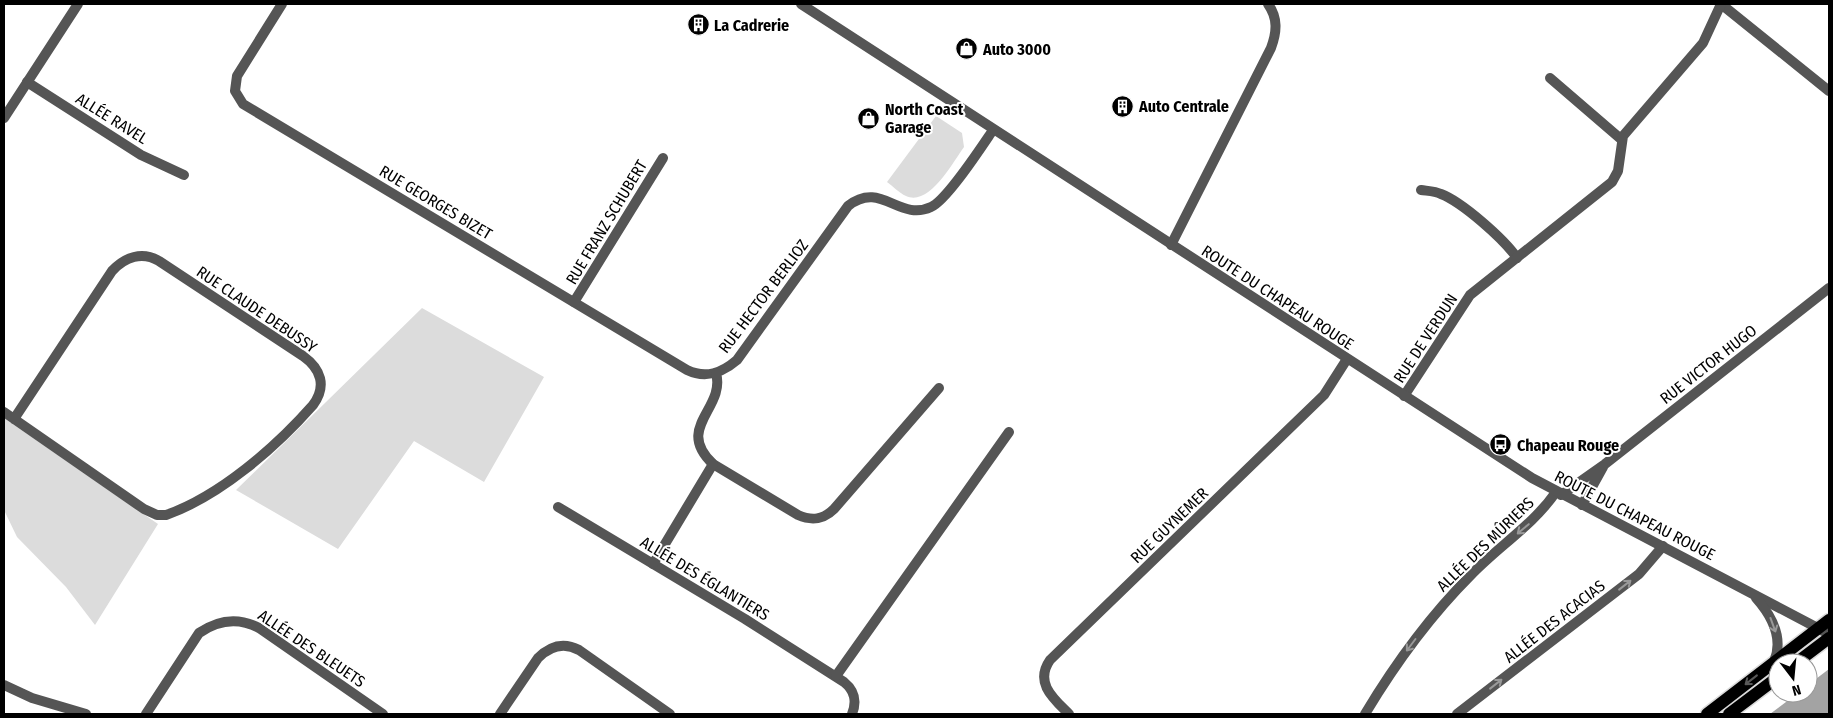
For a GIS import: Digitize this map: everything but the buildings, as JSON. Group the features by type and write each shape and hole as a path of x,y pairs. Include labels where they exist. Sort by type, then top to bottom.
{"main road":[{"path":"1806,653 1825,634 1829,620"},
{"path":"1790,653 1825,634"},
{"path":"1707,714 1768,667"},
{"path":"1729,714 1768,685"}],"street":[{"path":"4,118 78,4"},
{"name":"RUE GEORGES BIZET","path":"282,4 237,76 235,91 243,104 687,370 701,375 716,373"},
{"name":"ROUTE DU CHAPEAU ROUGE","path":"801,4 1558,494 1663,546 1825,634"},
{"path":"1171,245 1271,48 1276,26 1274,15 1268,4"},
{"path":"1550,78 1622,140 1703,43 1721,4 1829,91"},
{"name":"ALLÉE RAVEL","path":"27,82 141,155 184,175"},
{"name":"RUE HECTOR BERLIOZ","path":"939,388 834,509 822,518 808,519 798,515 713,464 700,447 698,432 700,423 718,390 716,373 737,360 848,206 859,199 871,196 883,198 912,210 934,206 994,130"},
{"name":"RUE DE VERDUN","path":"1404,396 1470,295 1612,182 1618,171 1622,140"},
{"name":"RUE FRANZ SCHUBERT","path":"574,302 663,158"},
{"path":"1421,190 1439,193 1449,198 1500,238 1516,258"},
{"name":"RUE CLAUDE DEBUSSY","path":"4,412 14,419 144,509 157,515 166,515 214,492 242,472 313,405 320,394 321,378 314,364 303,356 159,262 141,256 124,260 112,271 14,419"},
{"name":"RUE VICTOR HUGO","path":"1558,494 1605,464 1829,288"},
{"name":"RUE GUYNEMER","path":"1069,714 1046,689 1044,674 1050,660 1324,395 1348,359"},
{"path":"836,676 1009,432"},
{"path":"653,564 713,464"},
{"name":"RUE VICTOR HUGO","path":"1582,505 1605,464"},
{"name":"ALLÉE DES MÛRIERS","path":"1365,714 1401,658 1437,612 1478,568 1537,516 1558,494"},
{"name":"ALLÉE DES ÉGLANTIERS","path":"558,507 836,676 847,684 854,695 855,700 852,714"},
{"name":"ALLÉE DES ACACIAS","path":"1457,714 1639,574 1663,546"},
{"name":"ROUTE DU CHAPEAU ROUGE","path":"1752,593 1766,610 1775,628 1778,647 1776,653"},
{"name":"ALLÉE DES BLEUETS","path":"146,714 199,633 218,623 234,621 247,622 259,628 383,714"},
{"path":"500,714 538,658 547,651 562,646 579,650 670,714"},
{"path":"4,685 38,700 86,714"}],"shaded area":[{"path":"936,116 962,133 964,147 947,172 932,189 915,198 906,196 887,182"},
{"path":"422,308 544,377 484,482 414,441 338,549 236,490"},
{"path":"4,418 158,524 95,625 66,587 17,537 4,510"},
{"path":"1829,669 1829,714 1770,714 1785,703 1818,703 1818,677"}],"place":[{"name":"La Cadrerie","path":"698,25"},
{"name":"Auto 3000","path":"967,49"},
{"name":"Auto Centrale","path":"1123,106"},
{"name":"North Coast Garage","path":"869,118"},
{"name":"Chapeau Rouge","path":"1501,445"}]}
